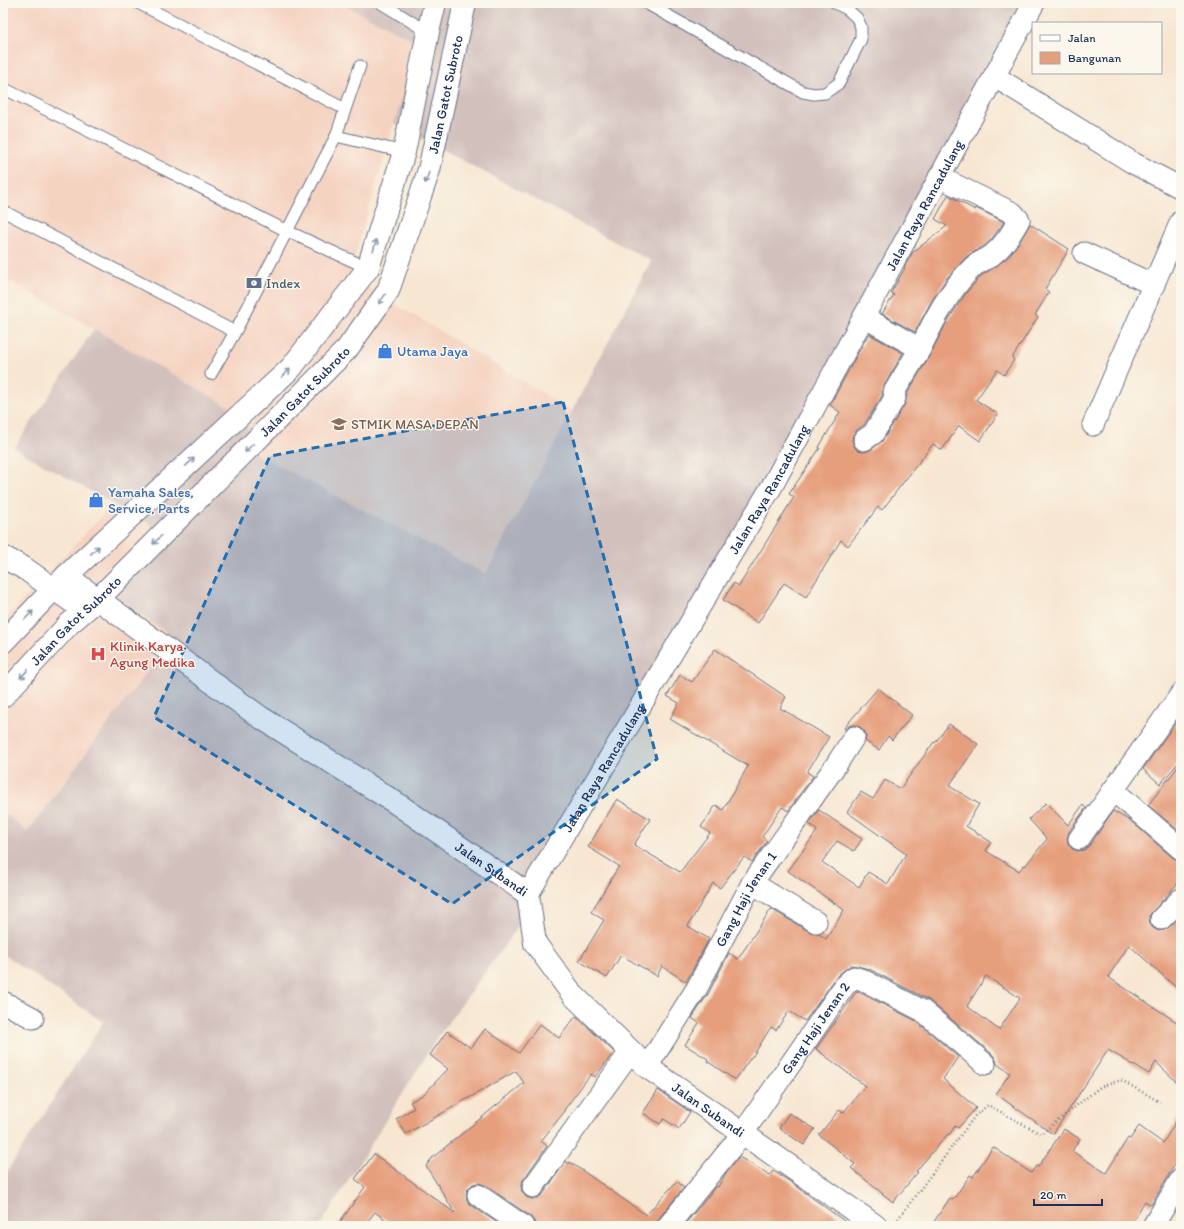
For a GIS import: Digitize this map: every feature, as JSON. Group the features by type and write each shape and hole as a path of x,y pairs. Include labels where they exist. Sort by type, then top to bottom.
{"main road":[{"name":"Jalan Gatot Subroto","path":"3,642 60,582 291,368 368,268 404,152 435,3"},
{"name":"Jalan Gatot Subroto","path":"3,696 90,605 347,349 388,291 429,170 465,3"},
{"name":"Jalan Subandi","path":"3,557 24,568 60,582 90,605 260,717 396,803 528,894 535,943 574,994 630,1052 647,1067 743,1133 863,1222"}],"street":[{"name":"Jalan Raya Rancadulang","path":"528,894 772,486 1034,3"},
{"path":"994,76 1133,163 1181,188"},
{"path":"864,440 873,434 896,398 894,392 920,349 936,317 956,286 974,266 1005,244 1020,220 1013,213 939,177"},
{"path":"1092,425 1181,221"},
{"path":"1084,253 1154,285"},
{"path":"864,317 920,349"},
{"path":"1079,839 1181,694"},
{"name":"Gang Haji Jenan 1","path":"647,1067 697,988 752,883 836,765 854,737"},
{"path":"1113,790 1181,848"},
{"path":"752,883 816,922"},
{"path":"1161,919 1181,899"},
{"name":"Gang Haji Jenan 2","path":"743,1133 838,995 846,984 854,977 863,980 923,1012 985,1064"},
{"path":"3,1002 33,1018"},
{"path":"533,1187 630,1052"},
{"path":"668,1226 743,1133"},
{"path":"1153,1226 1181,1179"},
{"path":"478,1195 523,1226"}],"lane":[{"path":"138,3 345,109"},
{"path":"381,3 428,32"},
{"path":"646,3 803,92 814,94 825,93 839,83 861,39 861,27 857,18 847,9 835,3"},
{"path":"211,374 235,332 336,136 360,66"},
{"path":"3,88 287,231 368,268"},
{"path":"336,136 404,152"},
{"path":"3,211 235,332"}],"path":[{"path":"897,1220 975,1116 988,1105 1041,1134 1100,1087 1121,1080 1160,1102"}],"highlighted area":[{"path":"563,402 657,759 452,904 154,717 270,456"}],"shaded area":[{"path":"3,3 340,3 418,42 349,276 572,411 486,575 256,454 244,415 10,281 3,293"},
{"path":"340,3 1028,3 515,931 435,1041 320,1226 3,1226 3,1178 103,1022 3,954 3,811 27,832 173,637 107,590 156,528 14,448 94,329 244,415 256,454 486,574 651,261 394,124 417,42"},
{"path":"113,504 157,529 107,590 174,637 26,832 3,811 3,621"}],"building":[{"path":"948,195 975,210 976,208 1004,222 991,240 967,256 947,278 932,300 915,332 882,314 894,295 891,293 913,252 947,226 935,219"},
{"path":"1030,224 1069,249 1045,289 1049,292 1035,315 1038,317 1012,358 1014,360 1004,375 997,370 976,400 998,414 980,441 959,426 942,450 933,444 882,510 878,507 848,546 841,540 806,597 784,583 758,623 723,600 734,583 739,586 794,497 789,494 820,448 819,447 840,412 830,405 869,334 903,353 884,386 882,396 864,425 853,435 852,440 854,446 858,451 864,452 871,450 883,440 905,404 907,394 947,322 966,293 982,275 997,266 1009,256"},
{"path":"715,649 786,697 780,708 829,737 807,772 813,776 788,811 782,807 762,837 767,841 752,862 744,857 720,888 713,883 688,926 709,939 686,982 662,966 657,976 621,955 607,978 579,961 604,920 591,912 619,866 588,847 617,799 650,819 634,845 680,872 710,833 701,827 716,805 723,810 748,766 670,719 679,703 667,696 680,675 692,682"},
{"path":"878,688 912,715 892,740 888,736 879,750 865,741 865,732 860,727 854,725 849,726 846,729 844,728"},
{"path":"1181,715 1181,760 1160,784 1143,769"},
{"path":"949,724 978,744 949,786 979,804 966,826 991,842 986,851 1019,871 1024,865 1025,866 1047,839 1029,819 1046,803 1068,825 1083,805 1086,808 1069,832 1067,838 1068,844 1072,849 1078,851 1084,850 1089,846 1113,811 1132,822 1173,858 1181,861 1181,880 1149,916 1152,927 1158,931 1169,927 1180,917 1181,919 1181,992 1129,945 1108,977 1181,1025 1181,1086 1156,1062 1149,1074 1108,1050 1053,1134 996,1094 1010,1073 997,1064 993,1055 929,1000 869,969 851,965 838,975 805,1021 789,1011 776,1030 771,1027 753,1056 735,1080 707,1061 708,1059 685,1045 699,1023 692,1018 708,994 729,953 738,959 771,909 810,932 818,933 826,939 844,910 788,871 817,831 809,824 819,810 862,839 854,851 837,841 822,862 859,887 868,872 888,884 906,854 847,812 861,792 873,799 885,780 900,789 934,742 935,743","holes":["986,976 1020,998 999,1030 967,1006"]},
{"path":"1181,763 1181,833 1148,805"},
{"path":"857,991 916,1021 958,1057 943,1079 976,1108 958,1128 955,1126 949,1135 948,1134 916,1171 918,1172 893,1202 851,1168 855,1164 819,1135 839,1110 843,1113 865,1086 816,1049"},
{"path":"576,1016 614,1052 595,1077 591,1074 564,1110 565,1111 541,1141 547,1146 523,1180 521,1185 522,1192 526,1197 532,1199 538,1198 543,1194 566,1161 569,1164 570,1162 646,1215 677,1181 684,1188 659,1218 656,1226 535,1226 534,1221 530,1216 485,1185 479,1183 473,1184 468,1189 466,1194 467,1200 471,1205 502,1226 394,1226 375,1212 364,1226 337,1226 365,1187 355,1179 374,1154 455,1213 426,1166 432,1158 524,1083 516,1071 406,1134 396,1119 414,1108 410,1102 424,1094 448,1069 430,1055 447,1031 471,1048 485,1029 519,1053 540,1024 559,1038"},
{"path":"658,1090 690,1112 679,1129 664,1119 660,1124 643,1113"},
{"path":"789,1113 815,1129 804,1145 779,1128"},
{"path":"1181,1113 1181,1154 1151,1205 1145,1201 1130,1226 931,1226 950,1198 953,1200 970,1175 973,1177 993,1147 1031,1173 1036,1166 1038,1167 1064,1129 1080,1139 1072,1151 1106,1173 1128,1138 1130,1139 1139,1126 1163,1143"},
{"path":"739,1157 770,1175 773,1171 851,1226 683,1226 716,1186 718,1187 727,1171"}],"place":[{"name":"Index","path":"254,283"},
{"name":"Utama Jaya","path":"385,351"},
{"name":"STMIK MASA DEPAN","path":"339,424"},
{"name":"Yamaha Sales, Service, Parts","path":"96,500"},
{"name":"Klinik Karya Agung Medika","path":"98,654"}]}
